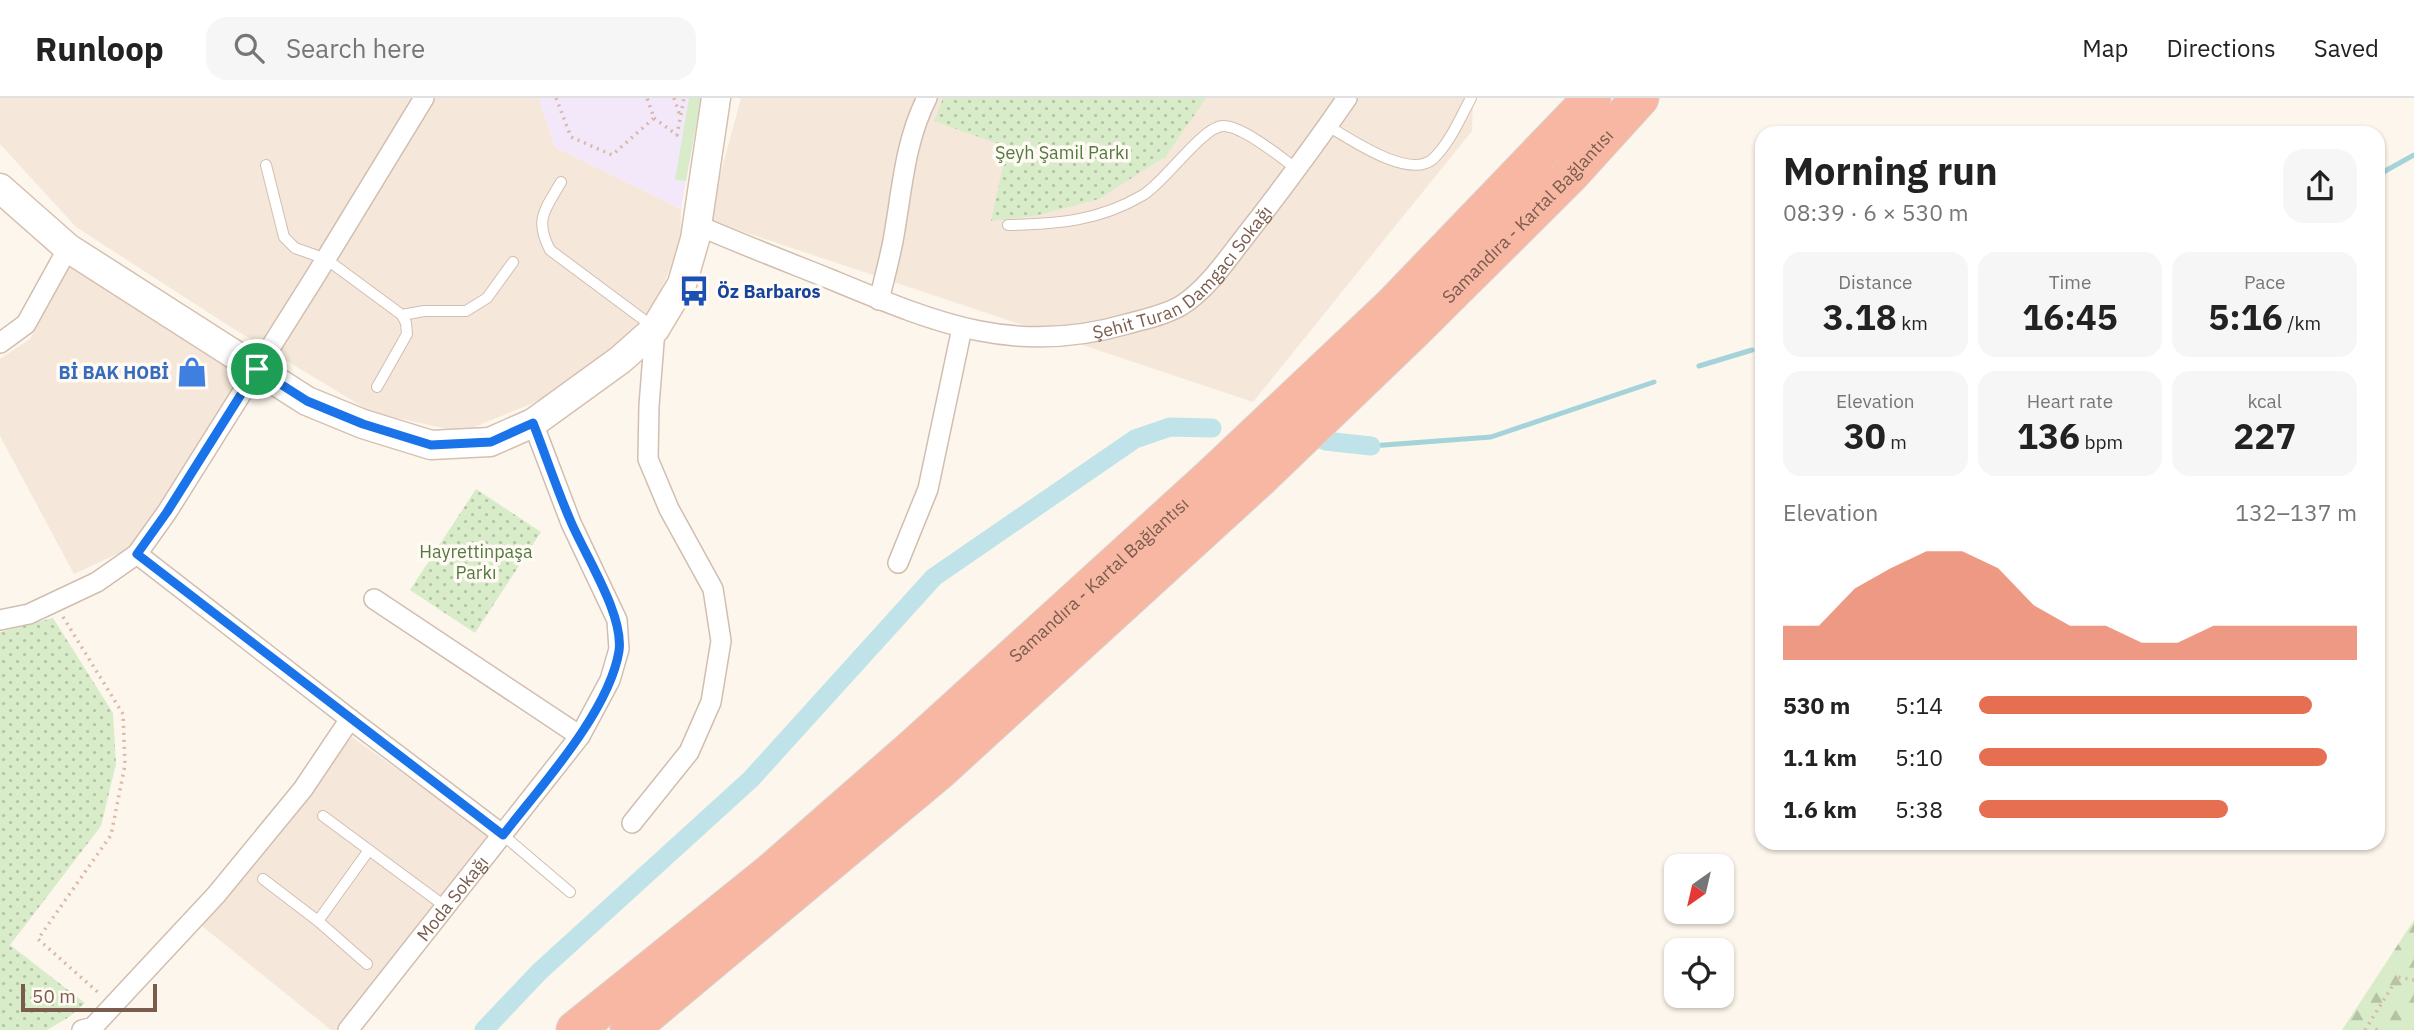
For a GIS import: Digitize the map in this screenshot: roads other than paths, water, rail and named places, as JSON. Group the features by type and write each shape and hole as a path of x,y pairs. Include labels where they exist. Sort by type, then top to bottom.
{"highway":[{"name":"Samandıra - Kartal Bağlantısı","path":"575,1030 790,855 914,747 1211,477 1392,306 1592,98"},
{"name":"Samandıra - Kartal Bağlantısı","path":"629,1030 939,771 1261,477 1560,185 1640,98"}],"street":[{"path":"0,620 29,614 97,582 137,554 167,512 424,98"},
{"path":"0,188 68,248 307,401 363,424 431,445 491,442 533,423 620,360 655,329 682,284 695,239 716,98"},
{"path":"879,300 893,241 903,170 919,113 927,98"},
{"name":"Şehit Turan Damgacı Sokağı","path":"697,225 928,319 962,328 1019,337 1076,336 1182,306 1221,267 1297,170 1347,98"},
{"path":"0,343 26,324 68,248"},
{"path":"898,563 928,489 962,328"},
{"path":"632,823 689,752 711,702 721,641 713,589 669,509 648,460 655,329"},
{"name":"Moda Sokağı","path":"348,1030 580,736 610,680 619,649 617,620 571,523 533,423"},
{"path":"137,554 503,835"},
{"path":"374,599 580,736"},
{"path":"90,1029 233,874 303,789 350,719"}],"lane":[{"path":"1328,126 1361,146 1403,164 1420,165 1432,160 1451,134 1471,98"},
{"path":"1009,225 1061,224 1092,217 1143,195 1207,132 1219,126 1227,126 1241,132 1297,170"},
{"path":"266,165 284,237 295,248 326,259 402,316 406,323 407,334 377,387"},
{"path":"561,182 542,216 541,233 550,250 655,329"},
{"path":"402,316 424,311 466,311 487,298 513,262"},
{"path":"323,816 446,907"},
{"path":"503,835 570,891"},
{"path":"318,921 369,850"},
{"path":"262,879 318,921 367,964"}],"waterway":[{"path":"2385,171 2414,155"},
{"path":"1699,366 1752,350"},
{"path":"1371,446 1491,437 1654,382"},
{"path":"484,1030 539,972 751,779 934,577 1135,439 1170,427 1212,428"},
{"path":"1325,441 1371,446"}],"place":[{"name":"Öz Barbaros","path":"694,291"},
{"name":"Bİ BAK HOBİ","path":"192,372"}],"park label":[{"name":"Şeyh Şamil Parkı","path":"1062,152"},
{"name":"Hayrettinpaşa Parkı","path":"476,561"}]}
